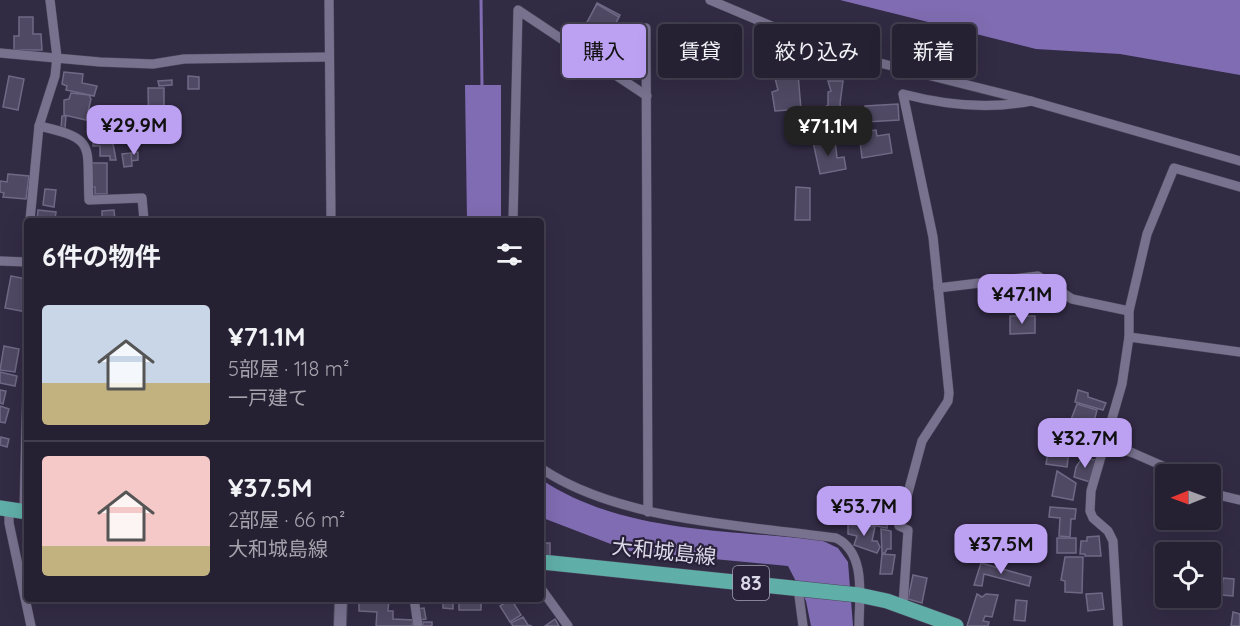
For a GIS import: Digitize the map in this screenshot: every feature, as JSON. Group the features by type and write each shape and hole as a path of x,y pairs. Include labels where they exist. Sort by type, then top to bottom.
{"main road":[{"name":"大和城島線","path":"544,562 859,595 903,606 956,626"}],"street":[{"path":"30,218 39,126 55,76 57,57 50,0"},
{"path":"329,0 331,218"},
{"path":"710,0 828,50 1031,101 1240,161"},
{"path":"513,218 518,10 647,96"},
{"path":"646,28 648,512"},
{"path":"0,53 153,64 184,59 329,57"},
{"path":"903,606 908,530 899,526 921,441 948,401 949,393 933,237 903,94 944,105 1014,104 1031,101"},
{"path":"39,126 66,132 78,138 86,146 89,200 142,198 144,218"},
{"path":"1118,626 1113,541 1108,531 1093,518 1090,511 1090,490 1122,384 1130,337 1129,311 1147,234 1174,168 1240,187"},
{"path":"0,261 24,262"},
{"path":"938,288 1038,276 1072,299 1129,311"},
{"path":"1130,337 1240,352"},
{"path":"24,410 15,511 9,523 24,590"},
{"path":"1104,443 1158,464"},
{"path":"544,470 564,484 648,512 836,538 843,541 859,567 859,626"},
{"path":"1221,496 1240,500"},
{"path":"798,588 803,626"},
{"path":"544,593 568,626"},
{"path":"27,602 32,626"},
{"path":"340,626 341,602"},
{"path":"415,602 418,626"}],"shaded area":[{"path":"840,0 1240,0 1240,75 1120,54 1036,49 976,34 976,24 936,24"},
{"path":"465,85 501,85 501,218 467,218"},
{"path":"544,481 573,497 641,520 713,531 821,540 838,548 848,562 853,626 811,626 806,601 788,566 629,551 544,518"}],"building":[{"path":"597,3 620,15 615,24 586,24"},
{"path":"597,4 619,17 615,24 586,24"},
{"path":"19,17 33,17 33,34 41,34 42,50 14,50 14,36 19,36"},
{"path":"64,72 83,74 82,83 97,86 94,96 66,90 67,86 62,84"},
{"path":"9,76 24,79 18,110 3,107"},
{"path":"188,76 199,77 199,89 188,89"},
{"path":"775,78 798,78 801,109 775,111 772,92 778,90"},
{"path":"172,80 172,85 159,86 158,81"},
{"path":"828,81 843,81 840,104 846,130 823,133 821,114 830,115 825,107 828,105 828,92 831,91"},
{"path":"148,88 164,88 164,131 149,132"},
{"path":"71,93 89,95 91,99 86,120 64,115 64,100 69,99"},
{"path":"898,104 899,120 866,122 865,106"},
{"path":"62,116 66,116 65,128 61,128"},
{"path":"876,130 877,136 889,134 892,153 862,158 859,132"},
{"path":"112,138 116,160 110,160 110,156 100,156 100,146 93,146 93,139"},
{"path":"835,139 837,158 844,157 846,169 820,174 813,142"},
{"path":"138,152 138,160 131,161 131,153"},
{"path":"131,153 132,166 124,167 122,154"},
{"path":"91,163 107,163 107,194 95,194 95,187 91,187"},
{"path":"8,174 29,176 26,199 3,197 4,193 0,192 0,181 7,182"},
{"path":"796,187 810,188 810,220 795,220"},
{"path":"45,189 56,190 54,207 43,205"},
{"path":"38,210 56,212 55,218 37,218"},
{"path":"114,210 115,218 102,218 102,211"},
{"path":"11,276 24,278 24,311 5,308"},
{"path":"1011,286 1016,289 1029,286 1030,309 1007,309 1008,288"},
{"path":"1010,316 1035,316 1035,333 1010,334"},
{"path":"4,346 19,349 15,372 0,370"},
{"path":"0,372 17,376 15,386 0,383"},
{"path":"0,390 6,391 3,404 0,403"},
{"path":"1078,390 1088,393 1088,397 1106,403 1103,410 1075,402"},
{"path":"1077,404 1097,410 1093,426 1090,426 1087,434 1067,430"},
{"path":"0,406 9,409 5,423 0,422"},
{"path":"1,437 9,439 7,447 0,445"},
{"path":"1070,443 1067,467 1046,464 1049,447"},
{"path":"1082,458 1096,460 1090,482 1074,477 1076,467"},
{"path":"1057,471 1076,483 1073,500 1052,496"},
{"path":"874,496 892,499 890,506 893,519 888,519 887,528 871,525"},
{"path":"1050,507 1076,509 1075,519 1071,519 1070,537 1059,536 1060,518 1049,517"},
{"path":"848,524 875,527 872,541 877,541 880,547 877,553 854,545 857,536 848,534"},
{"path":"881,529 891,531 891,549 887,549 885,553 882,553"},
{"path":"1099,536 1101,556 1080,554 1081,541 1087,541 1087,537"},
{"path":"1057,538 1076,538 1076,553 1057,553"},
{"path":"544,543 550,543 550,559 544,559"},
{"path":"882,554 895,555 892,574 880,574"},
{"path":"1065,557 1083,557 1082,593 1065,592 1065,581 1061,580"},
{"path":"981,563 1031,577 1029,586 984,574 982,586 974,585"},
{"path":"913,575 927,578 922,603 908,599"},
{"path":"1223,578 1234,579 1233,596 1221,595"},
{"path":"1102,593 1104,609 1088,611 1086,594"},
{"path":"977,594 982,597 986,594 998,595 992,617 985,616 983,621 989,622 988,626 967,626"},
{"path":"1016,600 1027,601 1025,621 1014,620"},
{"path":"359,602 389,602 388,611 393,611 393,619 413,620 412,626 376,626 377,612 359,611"},
{"path":"443,602 453,602 453,609 443,608"},
{"path":"459,602 481,602 481,610 459,610"},
{"path":"506,602 513,602 521,615 510,622 500,606"},
{"path":"424,608 426,619 419,620 417,609"},
{"path":"1233,612 1240,614 1240,626 1231,626"},
{"path":"523,617 528,625 532,626 513,626 511,623"},
{"path":"555,619 559,626 545,626"},
{"path":"423,622 432,622 432,626 423,626"}],"waterway":[{"path":"481,0 482,87"}]}
